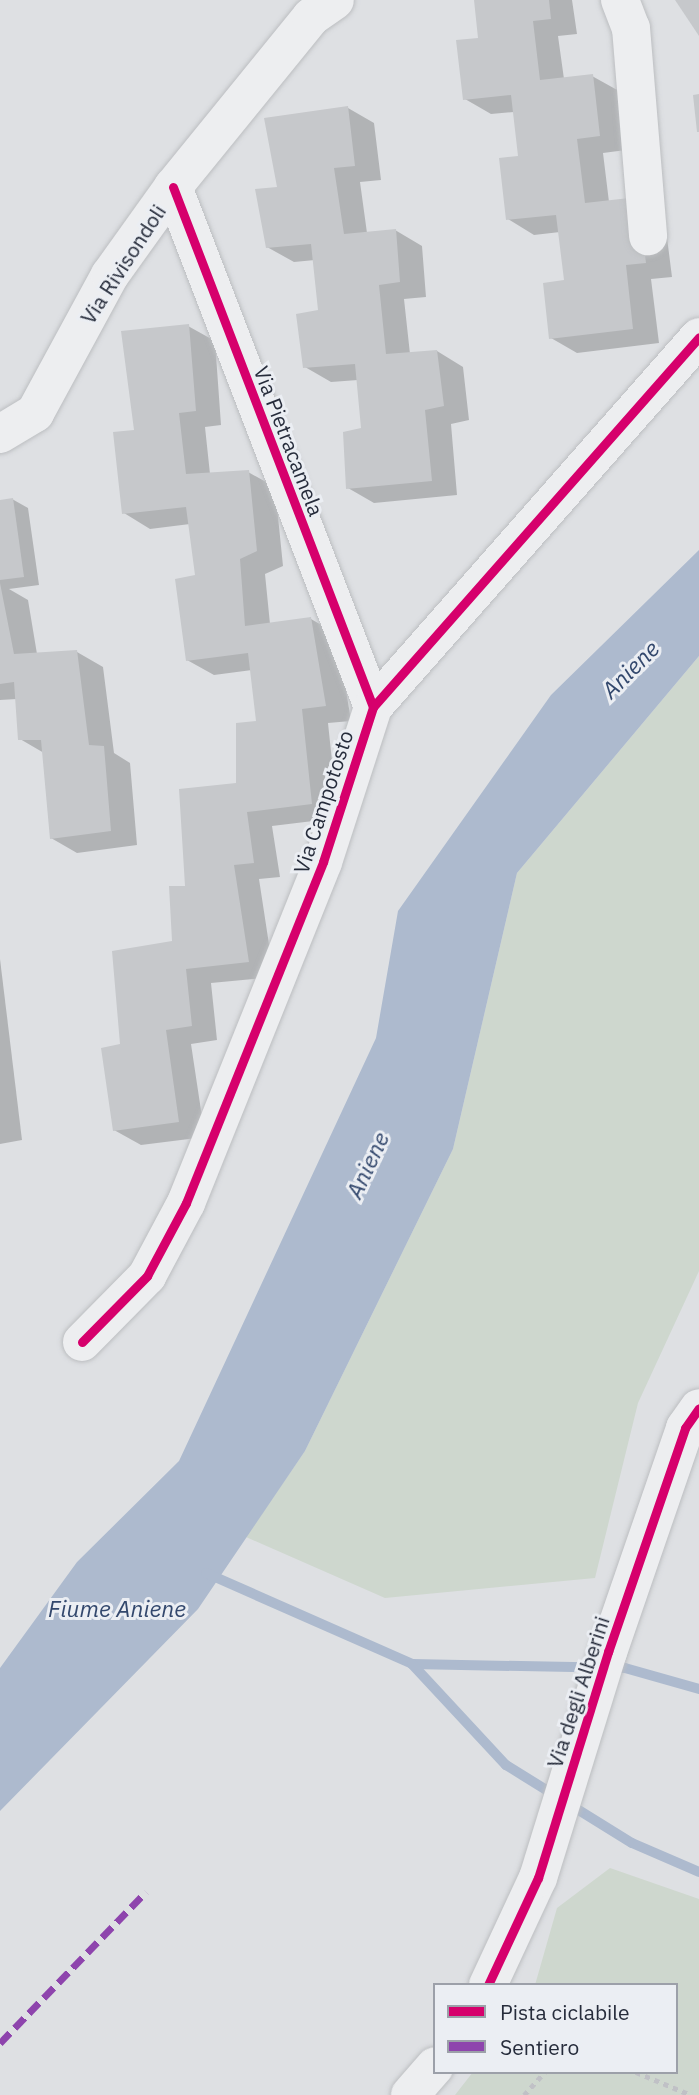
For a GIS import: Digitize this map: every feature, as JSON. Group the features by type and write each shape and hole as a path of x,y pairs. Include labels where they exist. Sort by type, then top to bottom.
{"street":[{"name":"Via Rivisondoli","path":"0,433 35,413 110,275 173,187 310,18 335,0"},
{"path":"620,0 631,28 649,236"},
{"name":"Via Pietracamela","path":"173,187 373,707"},
{"name":"Via Campotosto","path":"82,1342 147,1276 186,1203 323,862 373,707 699,337"},
{"name":"Via degli Alberini","path":"489,1983 538,1878 608,1652 685,1428 699,1408"},
{"path":"411,2095 433,2068"}],"path":[{"path":"524,2095 543,2074"},
{"path":"641,2074 691,2095"}],"shaded area":[{"path":"699,656 699,1271 638,1403 595,1578 385,1598 246,1537 305,1451 453,1149 517,873"},
{"path":"610,1868 699,1899 699,2095 455,2095 471,2074 678,2074 678,1983 536,1983 557,1908"}],"water":[{"name":"Fiume Aniene","path":"699,550 699,656 517,873 453,1149 305,1451 198,1609 0,1811 0,1668 77,1562 179,1461 376,1038 398,911 551,695"}],"building":[{"path":"474,0 549,0 551,19 533,21 540,80 593,74 600,136 577,139 585,203 638,197 646,263 626,265 633,329 549,339 543,283 564,280 556,215 506,220 499,158 518,156 511,95 463,100 456,40 478,38"},
{"path":"675,0 699,0 699,36"},
{"path":"699,94 699,132 697,132 693,95"},
{"path":"348,106 355,166 334,168 344,234 396,229 400,282 379,285 386,354 437,350 444,406 425,410 432,481 346,489 343,432 361,428 355,364 303,368 296,314 318,310 311,244 266,248 255,189 277,187 264,118"},
{"path":"189,324 196,411 179,413 186,474 249,470 257,551 240,559 245,626 311,617 326,706 302,709 312,804 247,812 254,863 234,865 249,962 186,969 192,1026 166,1030 179,1122 113,1131 101,1048 120,1044 112,951 172,941 169,886 185,886 179,789 236,783 236,723 256,721 248,653 186,661 175,579 195,575 186,507 122,514 113,432 134,430 121,331"},
{"path":"13,498 24,577 0,580 0,500"},
{"path":"0,583 14,654 77,650 89,745 104,746 111,831 50,839 41,740 18,740 14,682 0,684"}],"waterway":[{"path":"206,1573 412,1664 625,1668 699,1689"},
{"path":"412,1664 506,1765 632,1843 699,1872"}],"marked path":[{"path":"0,2043 146,1892"}],"cycle path":[{"path":"173,187 373,707"},
{"path":"82,1342 147,1276 186,1203 323,862 373,707 699,337"},
{"path":"489,1983 538,1878 608,1652 685,1428 699,1408"}],"water label":[{"name":"Aniene","path":"630,669"},
{"name":"Aniene","path":"367,1165"}]}
